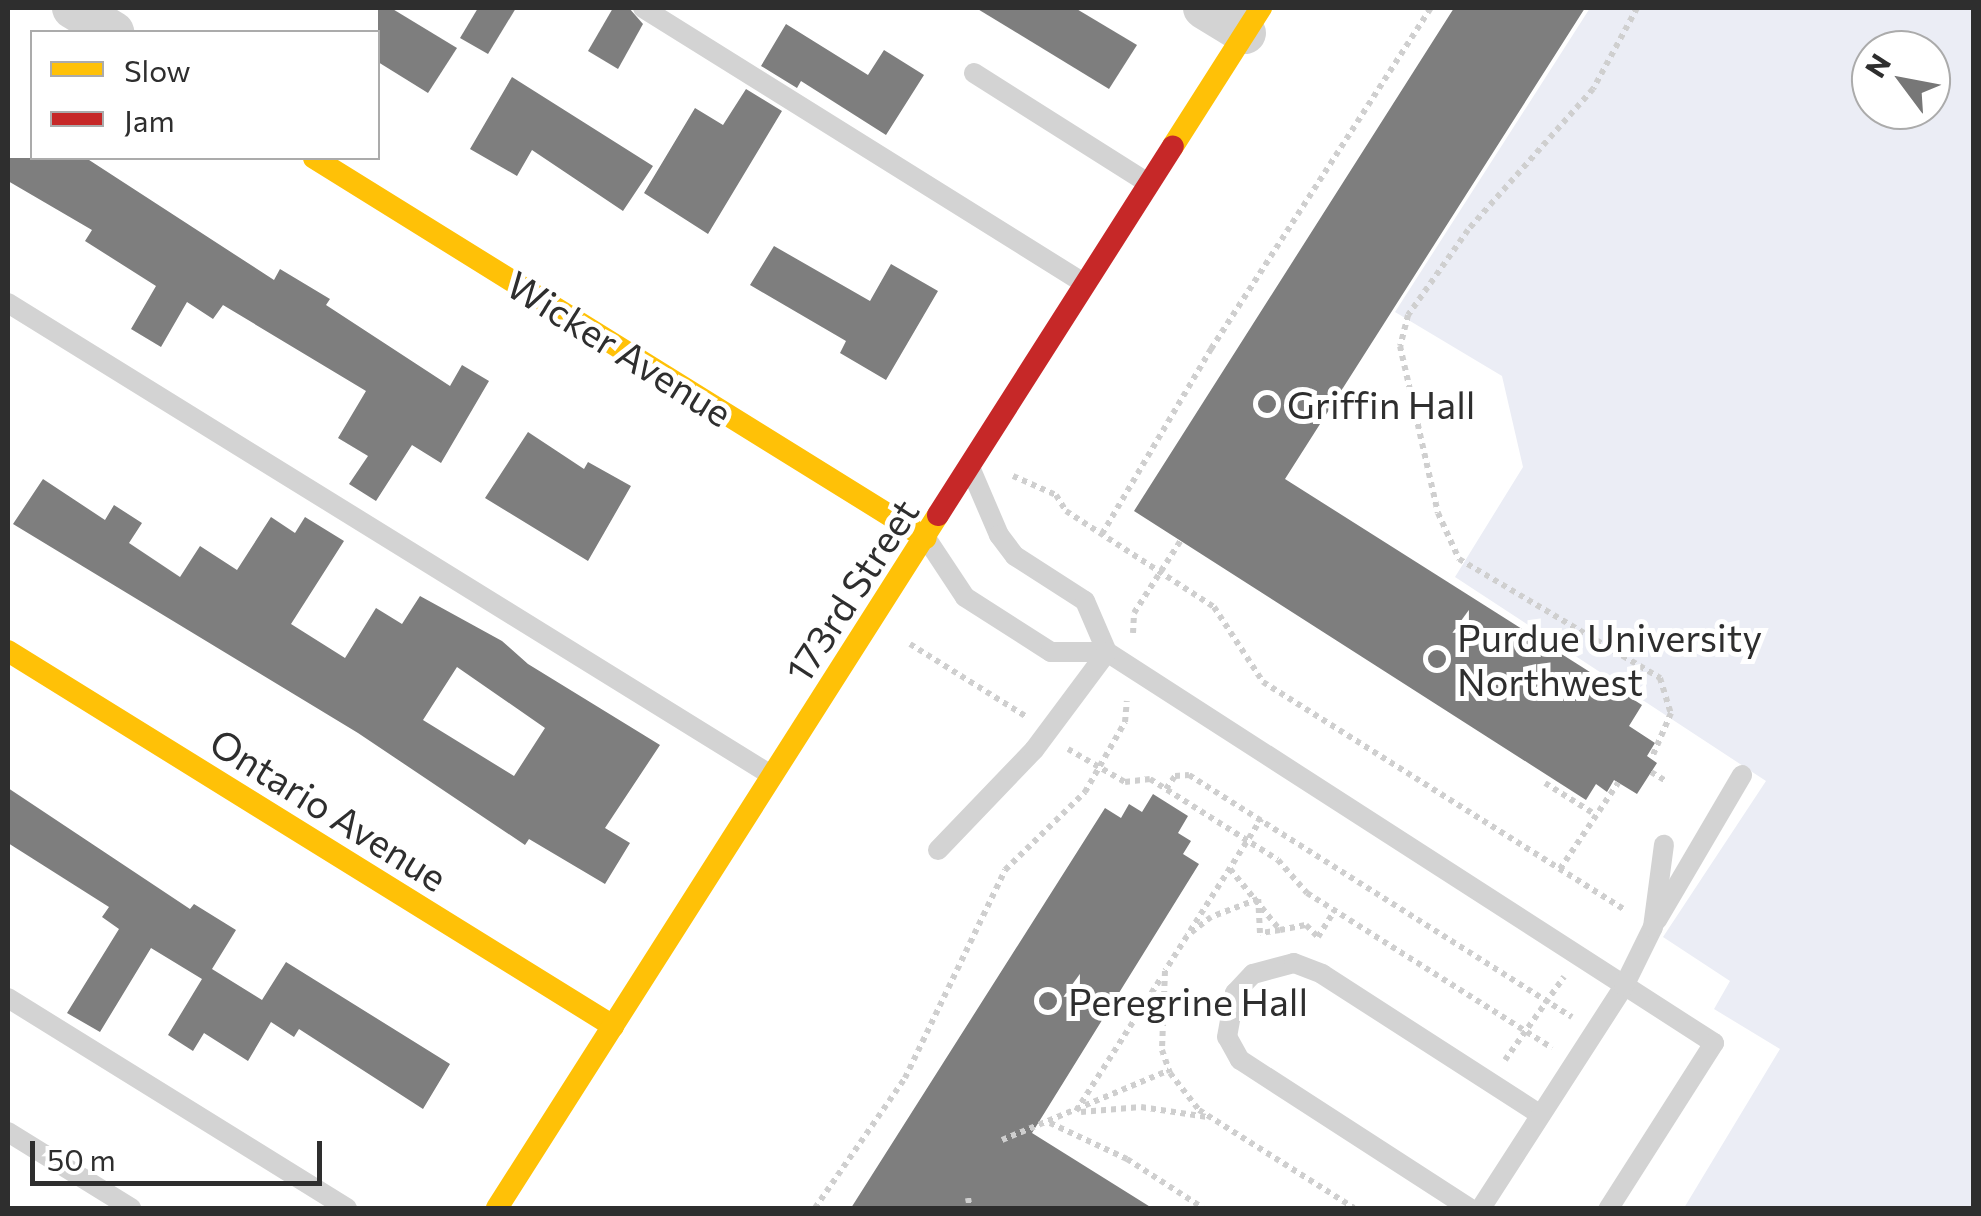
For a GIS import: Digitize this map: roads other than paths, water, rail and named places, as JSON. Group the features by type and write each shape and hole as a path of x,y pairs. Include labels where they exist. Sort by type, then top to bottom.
{"street":[{"path":"73,8 110,30"},
{"path":"1204,8 1253,20"},
{"name":"173rd Street","path":"496,1208 1253,20"},
{"name":"Wicker Avenue","path":"317,160 926,538"},
{"name":"Ontario Avenue","path":"8,651 613,1026"}],"lane":[{"path":"643,8 1086,284"},
{"path":"974,73 1150,184"},
{"path":"8,303 773,776"},
{"path":"972,464 999,535 1015,556 1085,601 1106,652"},
{"path":"926,538 965,596 1051,652 1106,652 1714,1043 1609,1208"},
{"path":"938,850 1048,730 1106,652"},
{"path":"1481,1208 1624,986 1742,775"},
{"path":"1653,928 1664,845"},
{"path":"1470,1208 1260,1078 1227,1037 1227,1015 1252,974 1294,963 1322,974 1541,1114"},
{"path":"8,998 348,1208"},
{"path":"8,1132 131,1208"}],"place":[{"name":"Griffin Hall","path":"1267,404"},
{"name":"Purdue University Northwest","path":"1437,659"},
{"name":"Peregrine Hall","path":"1048,1001"}]}
